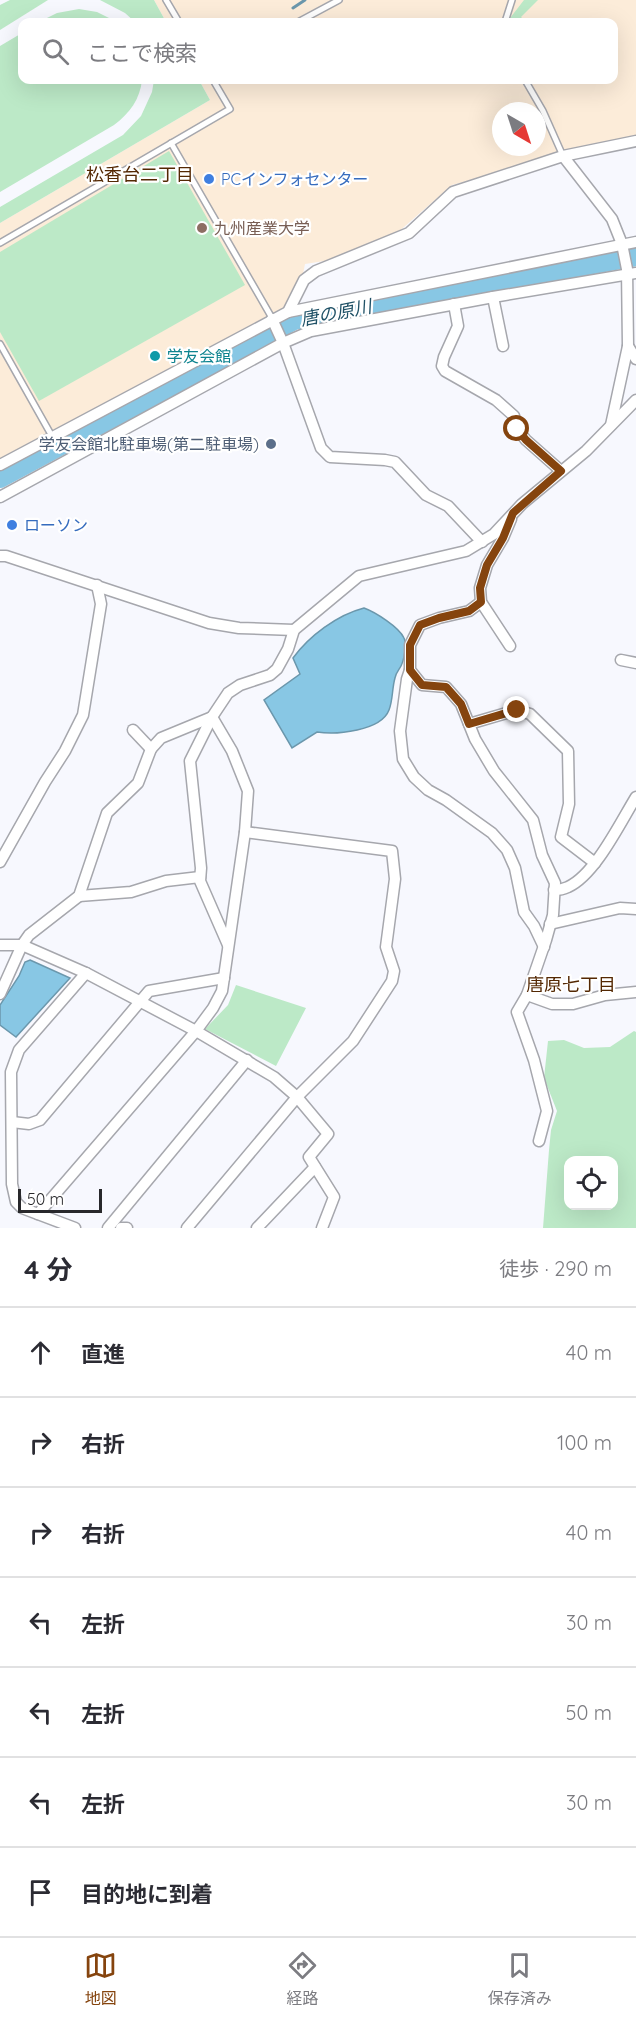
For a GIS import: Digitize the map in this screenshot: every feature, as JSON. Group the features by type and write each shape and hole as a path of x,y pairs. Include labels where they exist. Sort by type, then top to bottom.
{"street":[{"path":"288,312 304,280 316,271 409,233 453,192 563,156 636,141"},
{"path":"563,156 612,219 630,272 628,346 610,428"},
{"path":"0,465 288,312 622,248 636,242"},
{"path":"0,497 283,344 311,332 630,272"},
{"path":"493,297 502,346"},
{"path":"454,304 458,326 442,366 496,400 514,416 517,429 526,440 561,471"},
{"path":"272,319 321,448 326,454 330,457 394,462 426,495 448,506 482,542"},
{"path":"628,346 636,359"},
{"path":"228,945 200,881 201,868 190,760 212,717 228,693 240,685 270,675 278,669 288,650 294,630 359,576 466,551 494,534 513,513 610,428 636,400"},
{"path":"510,646 481,602 480,588 487,565 503,538 513,513"},
{"path":"0,556 97,585 209,623 239,628 294,630"},
{"path":"0,862 65,751 83,715 101,604 97,585"},
{"path":"481,602 469,611 420,625 410,645 410,670 400,731 403,759 414,777 428,790 492,833 507,850 515,868 524,912 544,947"},
{"path":"621,660 636,663"},
{"path":"410,670 422,685 446,687 461,704 494,771 533,820 542,855 555,883 550,924 544,947 528,995 517,1012 534,1060 547,1111 539,1141"},
{"path":"469,724 517,710 530,714 568,751 569,804 561,837 595,863"},
{"path":"0,994 22,945 29,935 79,896 107,813 138,783 151,749 161,738 212,717"},
{"path":"38,1214 196,1031 222,991 245,832 248,791 232,750 212,717"},
{"path":"133,730 151,749"},
{"path":"554,890 568,888 583,877 595,863 636,798"},
{"path":"186,1228 297,1097 353,1041 392,981 394,971 386,947 395,879 392,851 245,832"},
{"path":"79,896 131,892 166,881 200,877"},
{"path":"550,924 620,908 636,909"},
{"path":"0,945 22,945 86,973 247,1060 274,1077 297,1097 328,1134 309,1157 334,1197 322,1228"},
{"path":"75,1228 22,1208 16,1202 12,1184 11,1072 19,1050 86,973"},
{"path":"12,1122 29,1124 40,1120 149,991 224,978"},
{"path":"528,995 552,1004 573,1004 604,995 636,992"},
{"path":"108,1228 247,1060"},
{"path":"257,1228 315,1167"},
{"path":"121,1228 127,1228"}],"lane":[{"path":"166,0 177,18"},
{"path":"305,18 339,0"},
{"path":"506,18 512,0"},
{"path":"0,243 230,109 215,84"},
{"path":"527,84 543,111 563,156"},
{"path":"171,143 272,319"},
{"path":"0,344 53,438"}],"shaded area":[{"name":"九州産業大学","path":"154,0 636,0 636,135 452,185 396,234 331,260 305,264 303,274 284,309 0,459 0,223 210,100 201,84 618,84 618,18 164,18"}],"green space":[{"path":"10,0 48,0 0,30 0,5"},
{"path":"100,0 154,0 164,18 131,18"},
{"path":"524,0 538,0 522,18 510,18"},
{"path":"79,9 97,12 109,18 47,18 57,13"},
{"path":"18,35 18,84 141,84 139,93 125,116 114,125 0,192 0,46"},
{"path":"153,84 201,84 210,100 0,223 0,207 123,135 141,116"},
{"path":"169,151 245,285 39,401 0,332 0,252"},
{"path":"236,985 306,1008 276,1066 205,1029 228,1005"},
{"path":"634,1031 636,1032 636,1228 543,1228 551,1130 557,1111 544,1078 548,1041 564,1040 584,1048 610,1047"}],"water":[{"path":"364,608 392,625 405,641 404,656 395,676 389,710 377,723 368,727 346,732 317,732 292,748 264,700 300,674 293,658 307,642 334,621"},
{"path":"30,960 70,978 16,1037 0,1025 0,1005 19,976 25,962"}],"waterway":[{"path":"293,8 305,0"},
{"name":"唐の原川","path":"0,478 294,320 636,256"}],"place":[{"name":"PCインフォセンター","path":"209,179"},
{"name":"九州産業大学","path":"202,228"},
{"name":"学友会館","path":"155,356"},
{"name":"学友会館北駐車場(第二駐車場)","path":"271,444"},
{"name":"ローソン","path":"12,525"}],"district":[{"name":"松香台二丁目","path":"140,175"},
{"name":"唐原七丁目","path":"571,985"}],"route":[{"path":"517,429 561,471 513,513 503,538 487,565 480,588 481,602 469,611 420,625 410,645 410,670 422,685 446,687 461,704 469,724 517,710"}]}
